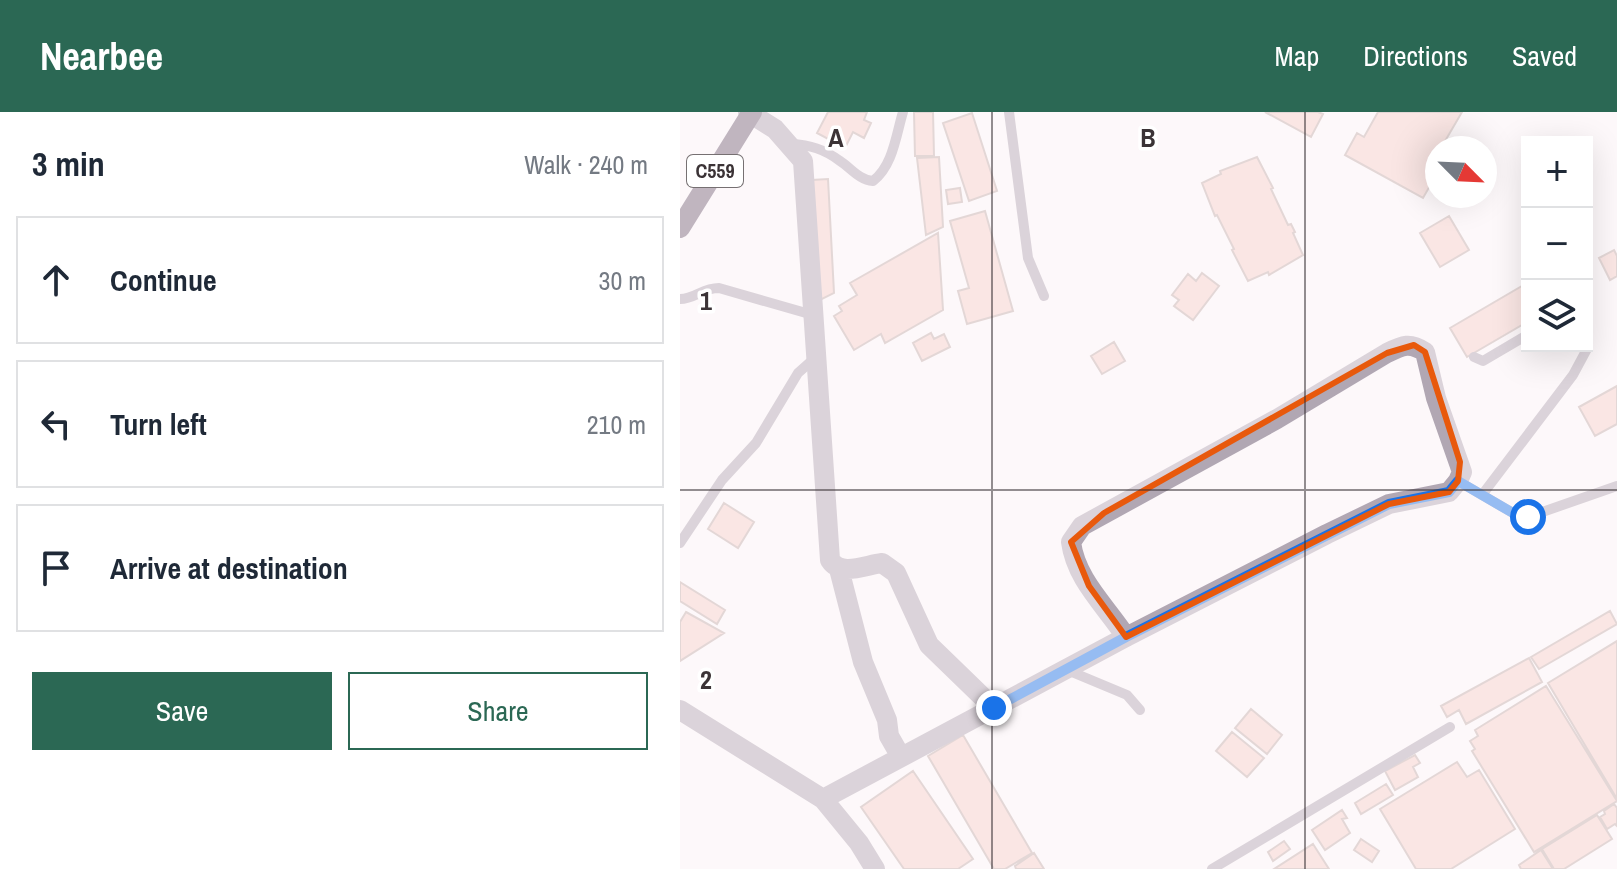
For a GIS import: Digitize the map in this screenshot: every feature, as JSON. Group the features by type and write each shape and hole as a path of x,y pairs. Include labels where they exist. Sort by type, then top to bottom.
{"main road":[{"name":"C559","path":"680,228 750,113"}],"street":[{"path":"750,113 775,129 803,161 830,560 839,569 863,662 887,720 889,736 901,757"},
{"path":"823,799 1126,637 1389,504 1449,492 1462,472 1425,352 1414,345 1404,344 1082,526 1071,542 1073,558 1126,637"},
{"path":"839,569 882,563 896,573 929,645 994,708"},
{"path":"681,713 823,799 859,843 875,869"}],"lane":[{"path":"791,144 816,147 861,177 873,181 883,174 903,112"},
{"path":"1009,112 1028,258 1044,296"},
{"path":"680,299 689,299 705,288 719,288 815,316"},
{"path":"1474,357 1483,361 1521,339"},
{"path":"1482,495 1573,375 1585,352"},
{"path":"680,543 722,480 756,443 798,373 818,356"},
{"path":"1458,481 1513,513 1528,517 1617,486"},
{"path":"1065,669 1127,695 1140,710"},
{"path":"1212,869 1450,727"}],"highlighted area":[{"path":"1414,345 1425,352 1460,462 1458,481 1449,492 1389,504 1126,637 1089,586 1071,542 1104,513 1387,353"}],"building":[{"path":"828,112 867,112 864,120 871,123 864,138 853,132 845,148 817,133"},
{"path":"914,112 933,112 934,156 915,156"},
{"path":"1265,112 1318,112 1323,114 1311,137"},
{"path":"1378,112 1462,112 1448,136 1425,136 1423,198 1345,155 1357,133 1364,137"},
{"path":"972,113 997,191 969,201 943,123"},
{"path":"939,157 943,227 926,235 917,158"},
{"path":"1257,157 1288,225 1291,224 1295,232 1303,255 1269,275 1268,272 1248,281 1202,183 1221,174 1220,171"},
{"path":"828,179 834,293 818,301 812,180"},
{"path":"960,188 962,202 948,204 946,190"},
{"path":"985,211 1013,311 967,324 958,291 969,288 950,221"},
{"path":"1449,216 1469,250 1440,267 1420,233"},
{"path":"938,233 943,310 885,343 881,334 854,350 834,316 842,311 839,306 857,295 850,283"},
{"path":"1614,250 1617,276 1610,280 1599,258"},
{"path":"1202,273 1219,286 1193,320 1174,306 1179,300 1172,295 1188,274 1196,281"},
{"path":"1521,287 1521,326 1467,357 1450,328"},
{"path":"931,333 934,339 944,334 950,347 922,361 913,343"},
{"path":"1114,342 1125,361 1102,374 1091,356"},
{"path":"1617,386 1617,424 1595,436 1579,407"},
{"path":"724,503 754,522 738,548 708,529"},
{"path":"680,582 725,610 717,624 680,601"},
{"path":"1610,611 1617,624 1539,669 1531,657"},
{"path":"686,612 724,633 680,661 680,622"},
{"path":"1617,641 1617,799 1548,683"},
{"path":"1529,658 1542,682 1466,724 1459,710 1447,717 1441,706"},
{"path":"1546,686 1617,801 1534,852 1472,751 1475,749 1470,741 1478,736 1475,730"},
{"path":"1251,709 1282,735 1267,754 1235,728"},
{"path":"1232,732 1264,758 1247,777 1216,751"},
{"path":"963,735 1032,853 1005,869 994,869 928,756"},
{"path":"1415,755 1420,763 1413,767 1418,777 1395,790 1385,771"},
{"path":"1457,762 1467,777 1479,770 1515,829 1451,869 1416,869 1380,809"},
{"path":"913,771 973,859 958,869 904,869 861,807"},
{"path":"1386,784 1393,795 1361,814 1355,803"},
{"path":"1614,804 1617,808 1617,826 1615,824 1607,829 1600,817"},
{"path":"1342,810 1347,818 1342,819 1350,833 1325,850 1312,830"},
{"path":"1597,815 1612,839 1564,869 1554,869 1542,849"},
{"path":"1361,839 1379,851 1372,862 1354,850"},
{"path":"1284,841 1290,849 1273,861 1268,852"},
{"path":"1313,844 1329,869 1274,869"},
{"path":"1541,850 1553,869 1521,869 1519,865"},
{"path":"1034,853 1044,869 1016,869 1015,866"}],"route":[{"path":"994,708 1126,637 1389,504 1449,492 1458,481 1520,517 1528,517"}]}
